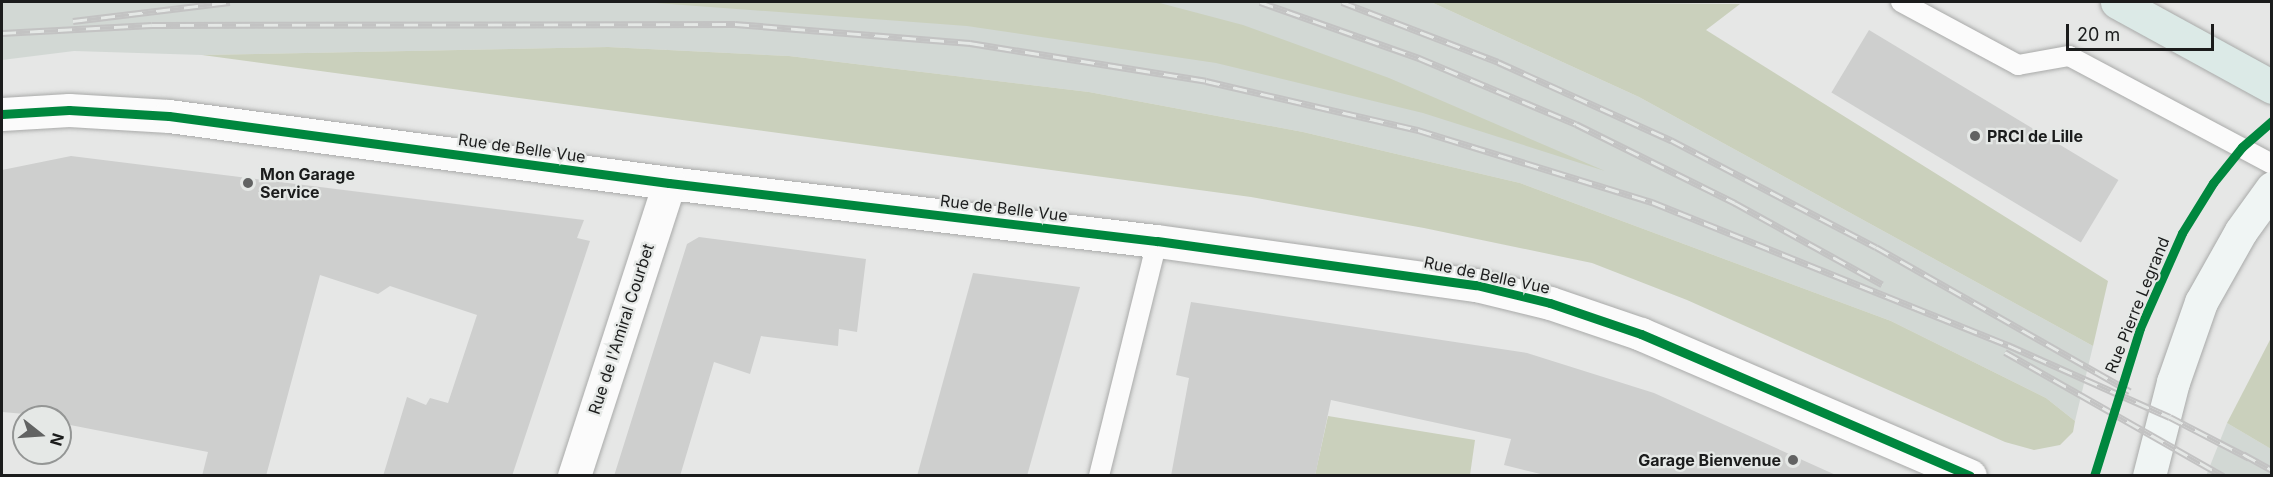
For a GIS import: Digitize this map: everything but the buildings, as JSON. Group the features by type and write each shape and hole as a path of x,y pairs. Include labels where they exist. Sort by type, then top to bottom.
{"highway":[{"path":"2116,2 2271,87"}],"main road":[{"path":"2149,476 2173,382 2201,302 2241,231 2271,188"}],"street":[{"name":"Rue de Belle Vue","path":"2,114 69,110 169,116 669,183 1157,241 1425,276 1550,303 1703,359 1970,476"},
{"name":"Rue de l'Amiral Courbet","path":"574,476 669,183"}],"lane":[{"path":"1901,2 2018,65 2069,56 2271,164"},
{"path":"1099,476 1157,241"}],"shaded area":[{"path":"2,2 1431,2 1639,97 2093,346 2075,421 2046,398 1891,321 1520,183 1303,132 1089,92 789,56 608,47 202,55 74,51 2,60"},
{"path":"2227,423 2271,449 2271,475 2206,476"}],"green space":[{"path":"642,2 1156,2 1243,25 1389,78 1605,171 1423,113 1216,63 967,26"},
{"path":"1431,2 1740,4 1706,30 2108,281 2093,346 1639,97"},
{"path":"608,47 789,56 1089,92 1303,132 1520,183 1891,321 2046,398 2075,421 2073,432 2060,445 2034,450 2005,442 1687,300 1592,263 1424,228 1251,197 202,55"},
{"path":"2271,338 2272,449 2227,423"},
{"path":"1328,416 1475,440 1470,475 1315,475"}],"railway":[{"path":"73,21 230,2"},
{"path":"1260,2 1419,58 1576,124 1735,203 1882,284"},
{"path":"1342,2 1498,62 1671,140 1876,247 2130,391"},
{"path":"2,33 152,25 735,24 970,43 1206,81 1418,130 1652,202 2008,345 2170,417 2249,458"},
{"path":"2005,352 2223,476"},
{"path":"2243,454 2272,470"}],"cycle path":[{"path":"2,114 69,110 169,116 669,183 1157,241 1476,285 1550,303 1641,334 1970,476"},
{"name":"Rue Pierre Legrand","path":"2094,476 2140,328 2182,233 2213,183 2242,147 2272,121"}],"place":[{"name":"PRCI de Lille","path":"1975,136"},
{"name":"Mon Garage Service","path":"248,183"},
{"name":"Garage Bienvenue","path":"1793,460"}]}
